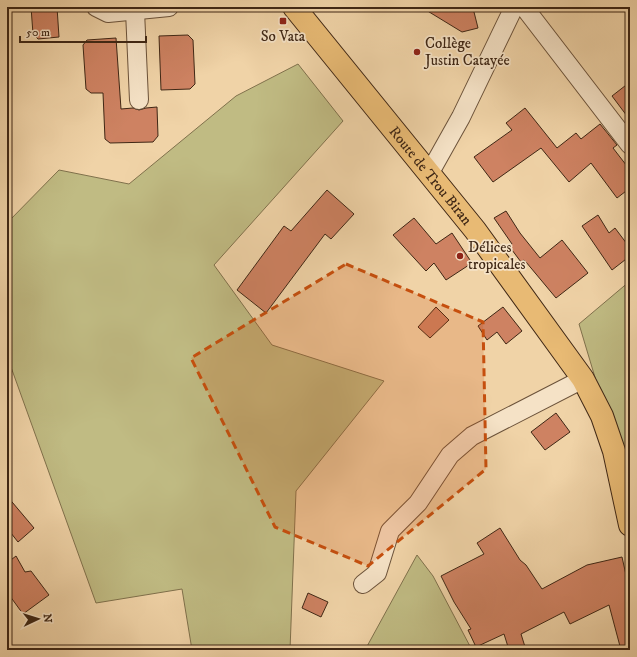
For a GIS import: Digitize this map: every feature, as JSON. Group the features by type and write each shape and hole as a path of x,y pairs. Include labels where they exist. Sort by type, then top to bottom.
{"main road":[{"name":"Route de Trou Biran","path":"294,7 475,230 583,379 602,416 614,451 630,525"}],"street":[{"path":"96,7 108,12 169,7"},
{"path":"429,174 461,117 514,7"},
{"path":"524,7 630,145"},
{"path":"134,11 139,100"},
{"path":"363,584 377,573 390,532 418,503 450,454 472,436 583,379"}],"highlighted area":[{"path":"346,264 483,322 486,469 368,566 275,527 191,358"}],"shaded area":[{"path":"298,64 343,121 214,265 272,345 384,381 296,491 290,650 192,650 182,589 96,603 7,356 7,223 59,170 129,184 236,96"},
{"path":"630,281 630,494 579,324"},
{"path":"417,555 433,576 472,650 365,650"}],"building":[{"path":"31,7 57,7 59,37 38,39 33,34"},
{"path":"421,7 467,7 474,12 478,28 462,32"},
{"path":"188,35 193,40 195,84 190,89 161,90 159,36"},
{"path":"116,38 121,109 133,108 139,110 157,107 158,136 153,142 110,143 105,139 103,93 91,93 86,89 83,45 87,40"},
{"path":"630,82 630,120 612,96"},
{"path":"525,108 557,148 576,133 581,139 600,124 617,145 613,148 630,170 630,188 617,198 591,163 569,182 541,148 493,182 474,157 512,130 506,123"},
{"path":"327,190 354,214 331,239 325,234 266,313 237,290 284,226 291,231"},
{"path":"506,211 520,233 540,258 562,240 588,273 556,298 526,262 524,260 521,262 509,246 512,244 494,218"},
{"path":"598,215 609,233 615,228 630,248 630,256 612,270 582,226"},
{"path":"414,218 436,244 452,233 472,263 446,280 434,263 426,271 393,235"},
{"path":"436,307 449,320 430,338 418,327"},
{"path":"503,307 522,331 506,344 497,332 487,340 478,326"},
{"path":"556,413 570,432 545,450 531,432"},
{"path":"7,496 34,528 18,542 7,528"},
{"path":"500,528 520,560 526,565 542,589 587,565 622,557 630,593 630,650 621,650 609,605 570,624 564,612 521,634 526,650 509,650 504,634 476,647 468,630 471,629 454,602 441,576 484,554 477,543"},
{"path":"16,556 25,572 31,571 49,595 23,614 7,592 7,563"},
{"path":"308,593 328,602 321,617 302,608"}],"place":[{"name":"So Vata","path":"283,21"},
{"name":"Collège Justin Catayée","path":"417,52"},
{"name":"Délices tropicales","path":"460,256"}]}
